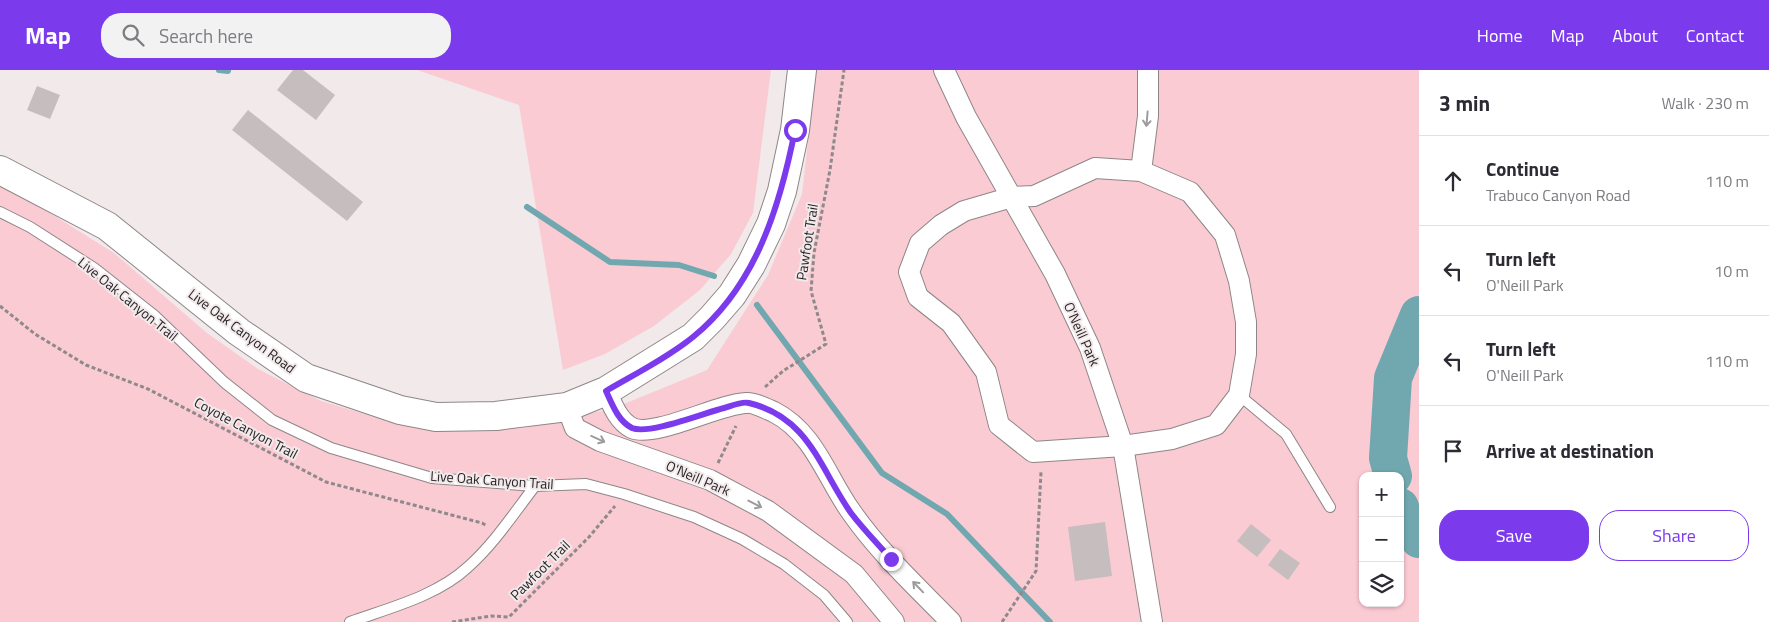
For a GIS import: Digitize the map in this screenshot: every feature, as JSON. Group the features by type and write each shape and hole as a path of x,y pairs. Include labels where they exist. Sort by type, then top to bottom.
{"main road":[{"name":"Live Oak Canyon Road","path":"0,170 107,226 239,332 306,378 400,410 436,416 496,416 567,407 616,385 693,337 732,295 751,266 771,224 782,191 795,130 802,70"}],"street":[{"name":"O'Neill Park","path":"944,70 966,117 1055,274 1090,348 1123,446 1152,622"},
{"path":"1141,171 1148,116 1148,70"},
{"path":"1094,168 1141,171 1190,192 1226,235 1239,281 1246,322 1246,354 1239,395 1216,425 1172,439 1123,446 1033,452 998,424 986,372 951,323 918,297 909,272 920,243 941,225 964,211 1012,198 1034,196 1094,168"},
{"path":"616,385 620,418 632,428 656,427 747,402 774,412 795,425 824,465 851,512 891,559 951,622"},
{"name":"O'Neill Park","path":"567,407 575,428 600,441 710,480 768,511 854,574 894,622"},
{"path":"646,458 656,427"}],"lane":[{"name":"Live Oak Canyon Trail","path":"0,212 30,227 94,268 155,316 224,382 272,420 331,448 432,478 535,486 586,484 694,516 742,539 790,569 824,595 847,622"},
{"path":"1239,395 1286,434 1330,507"},
{"path":"350,622 444,584 468,567 498,534 535,486"}],"path":[{"name":"Pawfoot Trail","path":"720,460 747,402 784,371 826,344 811,291 814,253 830,170 844,70"},
{"name":"Coyote Canyon Trail","path":"0,306 35,334 86,365 148,389 326,482 482,523 498,534"},
{"path":"1002,622 1016,605 1036,571 1043,451"},
{"name":"Pawfoot Trail","path":"452,622 491,616 509,617 589,537 624,494"}],"shaded area":[{"path":"417,70 771,70 753,213 731,254 700,290 654,326 605,354 563,370 519,105"},
{"path":"816,70 1419,70 1419,622 0,622 0,182 114,253 207,333 258,369 321,401 392,422 449,431 524,428 614,408 707,370 768,275 802,194"}],"building":[{"path":"293,70 303,70 335,95 316,120 277,90"},
{"path":"37,86 60,95 50,119 27,110"},
{"path":"248,110 363,202 347,221 232,130"},
{"path":"1105,522 1112,576 1075,581 1068,527"},
{"path":"1251,524 1271,540 1257,557 1237,541"},
{"path":"1280,549 1300,563 1288,580 1268,565"}],"waterway":[{"path":"219,70 228,71"},
{"path":"527,207 610,262 679,265 714,276"},
{"path":"757,305 882,473 947,514 1050,622"},
{"path":"1392,472 1388,458 1393,378 1419,315"},
{"path":"1404,517 1419,539"}],"route":[{"path":"795,130 782,191 771,224 751,266 732,295 693,337 606,391 620,418 632,428 647,429 681,422 747,402 774,412 795,425 804,436 824,465 851,512 891,559"}]}
